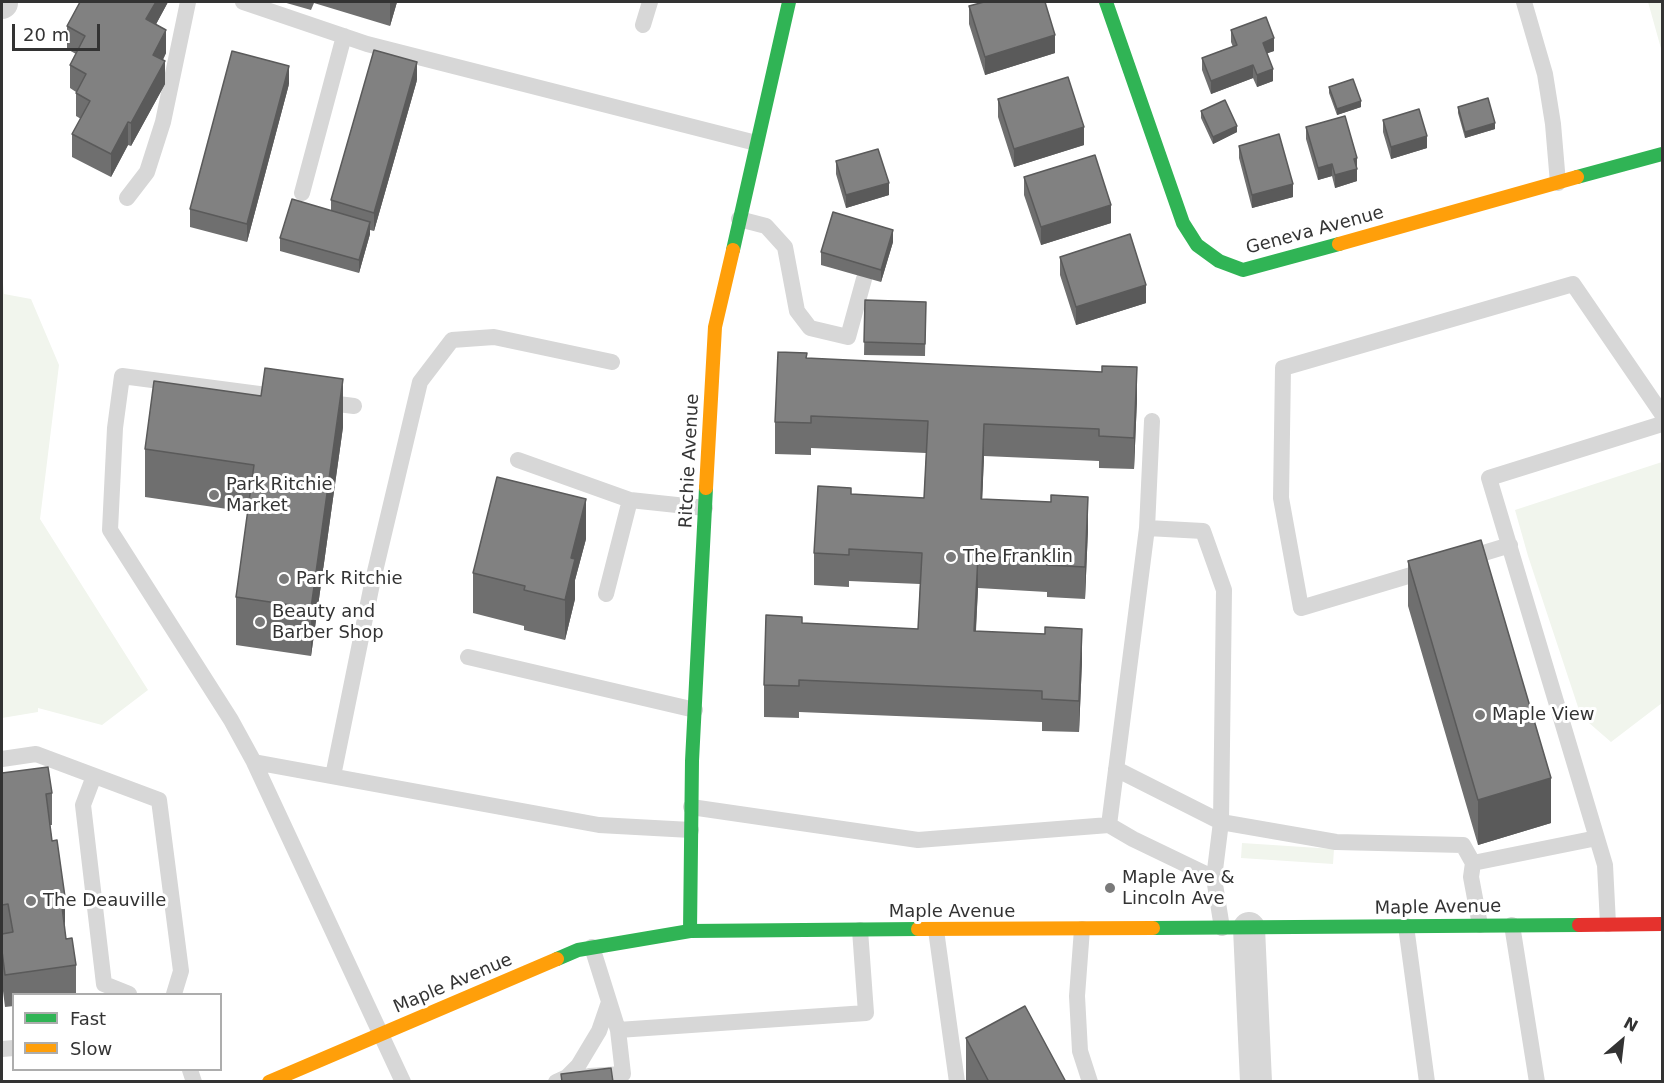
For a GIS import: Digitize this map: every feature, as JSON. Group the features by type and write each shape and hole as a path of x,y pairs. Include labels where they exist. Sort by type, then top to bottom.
{"street":[{"name":"Ritchie Avenue","path":"690,932 694,710 715,327 789,2"},
{"name":"Geneva Avenue","path":"1106,2 1183,223 1197,245 1219,261 1244,270 1662,154"},
{"name":"Maple Avenue","path":"269,1082 578,950 690,932 1662,924"},
{"path":"1235,928 1256,1082"}],"lane":[{"path":"128,198 147,172 164,122 188,2"},
{"path":"243,2 368,44 756,143"},
{"path":"643,25 650,2"},
{"path":"1524,2 1545,74 1553,123 1558,183"},
{"path":"302,193 344,36"},
{"path":"739,219 766,226 785,247 797,311 810,328 848,338 864,279"},
{"path":"1510,545 1301,608 1281,498 1283,368 1573,284 1662,414"},
{"path":"333,776 372,584 420,382 452,340 494,337 612,362"},
{"path":"354,406 122,376 115,428 110,530 231,720 254,762 403,1082"},
{"path":"1109,825 1146,528 1152,421"},
{"path":"1608,924 1605,865 1490,478 1662,424"},
{"path":"518,460 630,500 705,508"},
{"path":"606,594 630,500"},
{"path":"1146,528 1203,531 1224,590 1221,822 1214,878 1235,928"},
{"path":"468,657 694,710"},
{"path":"2,759 36,754 159,800 181,971 174,993"},
{"path":"254,762 599,825 691,830"},
{"path":"1116,769 1221,822 1336,842 1463,845 1473,863 1471,876 1480,925"},
{"path":"94,776 83,805 104,984 126,993"},
{"path":"691,807 918,840 1109,825 1214,878"},
{"path":"1473,863 1597,838"},
{"path":"1512,925 1537,1082"},
{"path":"1406,926 1426,1082"},
{"path":"1082,929 1077,996 1080,1051 1089,1082"},
{"path":"618,1030 866,1013 860,930"},
{"path":"936,930 957,1082"},
{"path":"562,1079 623,1074 618,1030 592,948"},
{"path":"562,1079 578,1066 590,1049 609,1002"}],"shaded area":[{"path":"1648,2 1662,2 1662,52"},
{"path":"2,271 4,294 31,299 59,365 40,519 148,690 102,725 38,708 38,712 2,718"},
{"path":"1662,462 1662,703 1611,742 1581,716 1515,510"},
{"path":"1242,843 1334,849 1333,864 1241,858"}],"building":[{"path":"80,2 156,2 146,19 166,30 153,55 165,61 111,154 72,134 90,101 76,93 86,74 70,65 85,36 67,26"},
{"path":"984,2 1045,2 1055,35 985,57 969,6"},
{"path":"1266,17 1274,38 1263,43 1273,69 1257,75 1253,65 1211,81 1202,58 1237,45 1231,30"},
{"path":"374,50 417,62 374,213 331,200"},
{"path":"232,51 289,66 247,224 190,209"},
{"path":"1068,77 1084,127 1014,149 998,99"},
{"path":"1353,79 1361,101 1337,109 1329,87"},
{"path":"1488,98 1495,123 1465,132 1458,107"},
{"path":"1225,100 1237,126 1213,137 1201,111"},
{"path":"1419,109 1427,136 1391,147 1383,120"},
{"path":"1345,116 1357,158 1354,159 1357,169 1335,175 1332,164 1318,168 1306,127"},
{"path":"1279,134 1293,184 1252,195 1239,146"},
{"path":"878,149 889,183 846,195 836,161"},
{"path":"1095,155 1111,205 1041,227 1024,177"},
{"path":"292,199 370,222 359,260 280,238"},
{"path":"833,212 893,230 881,270 821,252"},
{"path":"1130,234 1146,285 1076,307 1060,257"},
{"path":"865,300 926,302 925,344 864,342"},
{"path":"778,352 807,353 806,358 1102,372 1102,366 1137,367 1134,438 1099,436 1099,429 984,424 981,499 1051,502 1051,495 1088,497 1085,567 1047,565 1048,560 978,556 974,631 1045,634 1045,627 1082,629 1079,701 1042,699 1042,691 799,680 799,686 764,685 766,615 802,617 802,623 918,629 922,553 849,549 849,555 814,553 818,486 851,488 851,494 924,498 928,421 811,416 811,423 775,422"},
{"name":"Park Ritchie","path":"265,368 343,379 311,608 236,597 254,465 145,449 154,381 261,396"},
{"path":"497,477 586,499 571,558 575,559 565,600 524,590 525,586 473,573"},
{"name":"Maple View","path":"1481,540 1551,778 1478,800 1408,561"},
{"name":"The Deauville","path":"48,767 52,793 46,794 52,841 57,840 65,897 61,899 66,939 72,938 76,965 5,975 2,934 13,932 8,904 2,905 2,773"},
{"path":"1025,1006 1066,1082 989,1082 966,1038"},
{"path":"611,1068 613,1082 562,1082 561,1074"}],"traffic: fast":[{"path":"733,250 789,2"},
{"path":"1106,2 1183,223 1197,245 1219,261 1243,270 1339,244"},
{"path":"1577,177 1662,154"},
{"path":"690,931 692,761 706,488"},
{"path":"1153,928 1579,925"},
{"path":"557,959 578,950 690,931 918,929"}],"traffic: slow":[{"path":"1339,244 1577,177"},
{"path":"706,488 715,327 733,250"},
{"path":"918,929 1153,928"},
{"path":"269,1082 557,959"}],"traffic: jam":[{"path":"1579,925 1662,924"}],"place":[{"name":"Park Ritchie Market","path":"214,495"},
{"name":"The Franklin","path":"951,557"},
{"name":"Park Ritchie","path":"284,579"},
{"name":"Beauty and Barber Shop","path":"260,622"},
{"name":"Maple View","path":"1480,715"},
{"name":"Maple Ave & Lincoln Ave","path":"1110,888"},
{"name":"The Deauville","path":"31,901"}]}
